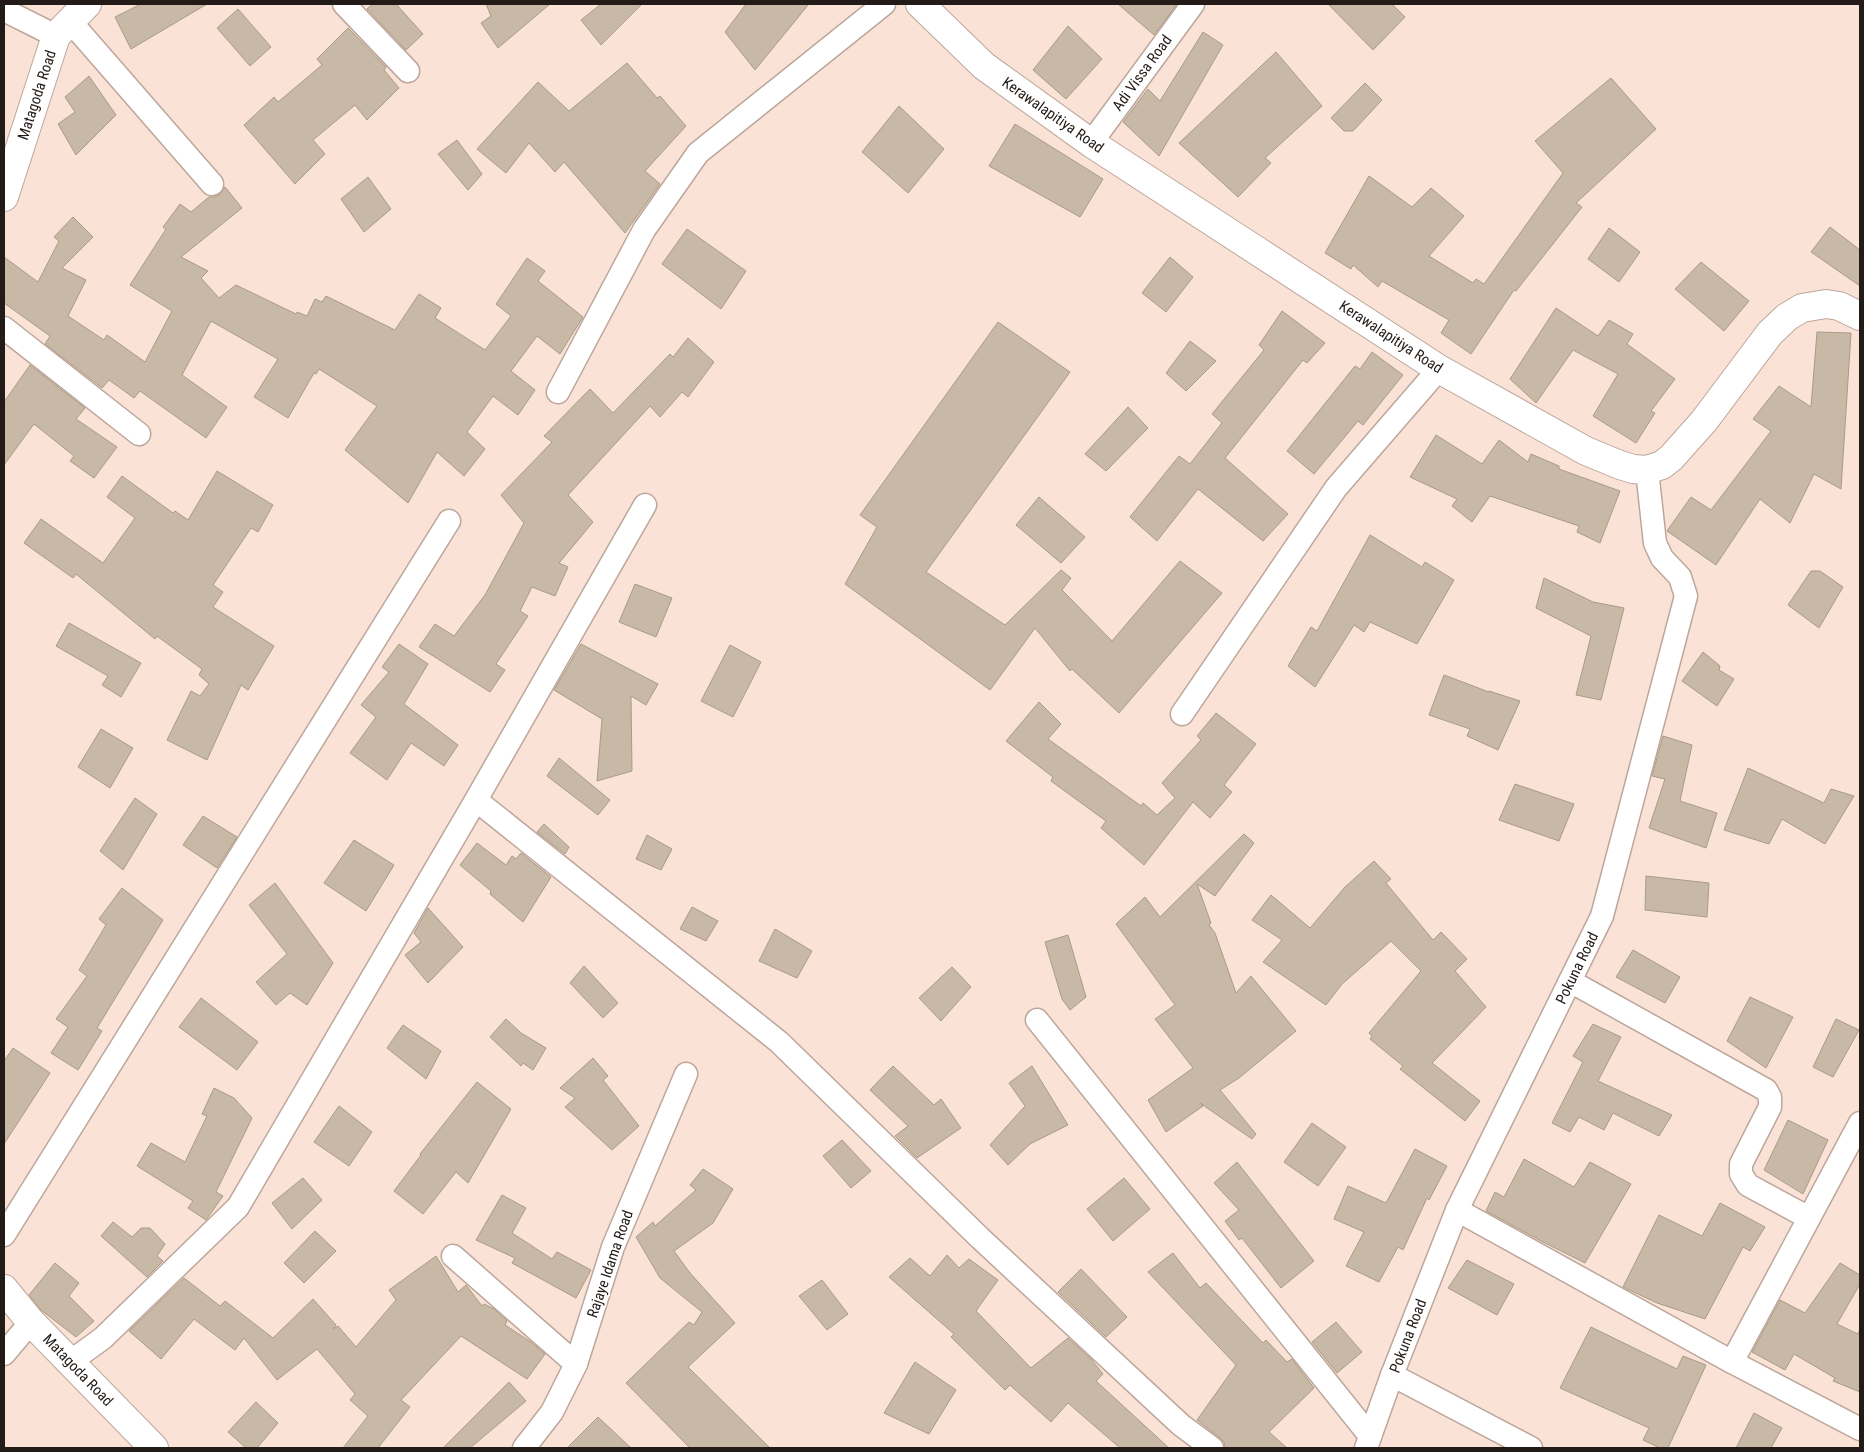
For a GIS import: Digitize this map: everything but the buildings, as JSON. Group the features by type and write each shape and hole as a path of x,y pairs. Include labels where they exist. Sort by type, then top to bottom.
{"street":[{"path":"344,4 408,71"},
{"path":"558,392 644,230 698,153 884,4"},
{"name":"Kerawalapitiya Road","path":"920,4 984,66 1091,143 1439,369 1586,451 1633,469 1647,470"},
{"name":"Adi Vissa Road","path":"1091,143 1193,4"},
{"path":"4,10 71,20 212,184"},
{"name":"Matagoda Road","path":"4,196 71,20"},
{"path":"1647,470 1662,465 1681,449 1744,366 1787,316 1802,308 1826,304 1838,306 1860,316"},
{"path":"4,328 139,434"},
{"path":"1182,714 1336,488 1439,369"},
{"name":"Pokuna Road","path":"1368,1442 1392,1375 1457,1210 1602,916 1686,596 1680,577 1662,558 1655,543 1647,470"},
{"path":"70,1362 103,1338 238,1207 645,506"},
{"path":"4,1235 449,521"},
{"path":"476,800 778,1042 980,1238 1181,1425 1212,1448"},
{"path":"1570,981 1766,1090 1770,1097 1770,1107 1740,1164 1741,1174 1748,1185 1809,1218"},
{"path":"1037,1020 1368,1442"},
{"name":"Rajaye Idama Road","path":"524,1448 552,1412 576,1364 613,1247 686,1074"},
{"path":"1732,1362 1860,1124"},
{"path":"1457,1210 1732,1362 1860,1429"},
{"path":"453,1256 576,1364"},
{"name":"Matagoda Road","path":"4,1289 31,1322 154,1448"},
{"path":"4,1354 31,1322"},
{"path":"1392,1375 1531,1448"}]}
